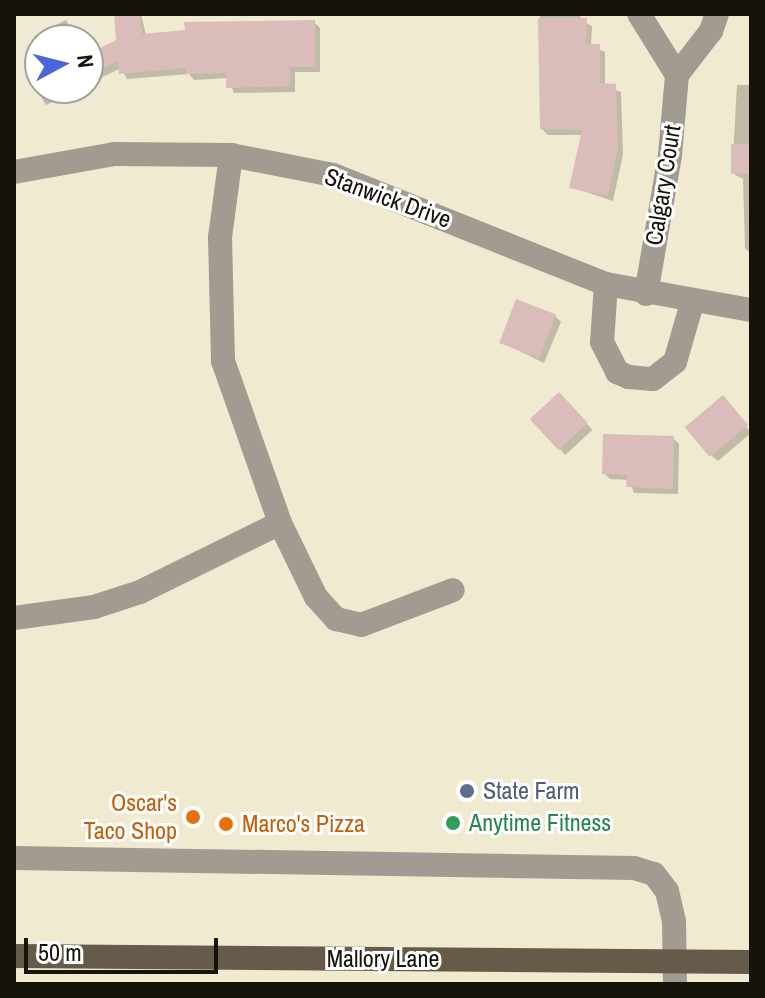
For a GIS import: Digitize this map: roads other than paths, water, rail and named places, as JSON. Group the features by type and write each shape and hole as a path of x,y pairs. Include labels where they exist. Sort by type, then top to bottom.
{"main road":[{"name":"Mallory Lane","path":"14,956 675,973 751,962"}],"street":[{"path":"639,14 677,75 711,31 717,14"},
{"name":"Calgary Court","path":"646,294 670,155 677,75"},
{"name":"Stanwick Drive","path":"14,172 114,154 231,155 333,175 606,284 692,303 751,310"},
{"path":"231,155 220,237 223,361 280,523 316,597 336,619 361,625 453,590"},
{"path":"606,284 602,342 617,372 629,377 653,379 675,362 692,303"},
{"path":"14,618 94,607 140,592 280,523"},
{"path":"14,858 634,868 654,874 667,891 675,973"}],"place":[{"name":"State Farm","path":"467,791"},
{"name":"Oscar's Taco Shop","path":"193,817"},
{"name":"Anytime Fitness","path":"453,823"},
{"name":"Marco's Pizza","path":"226,824"}]}
